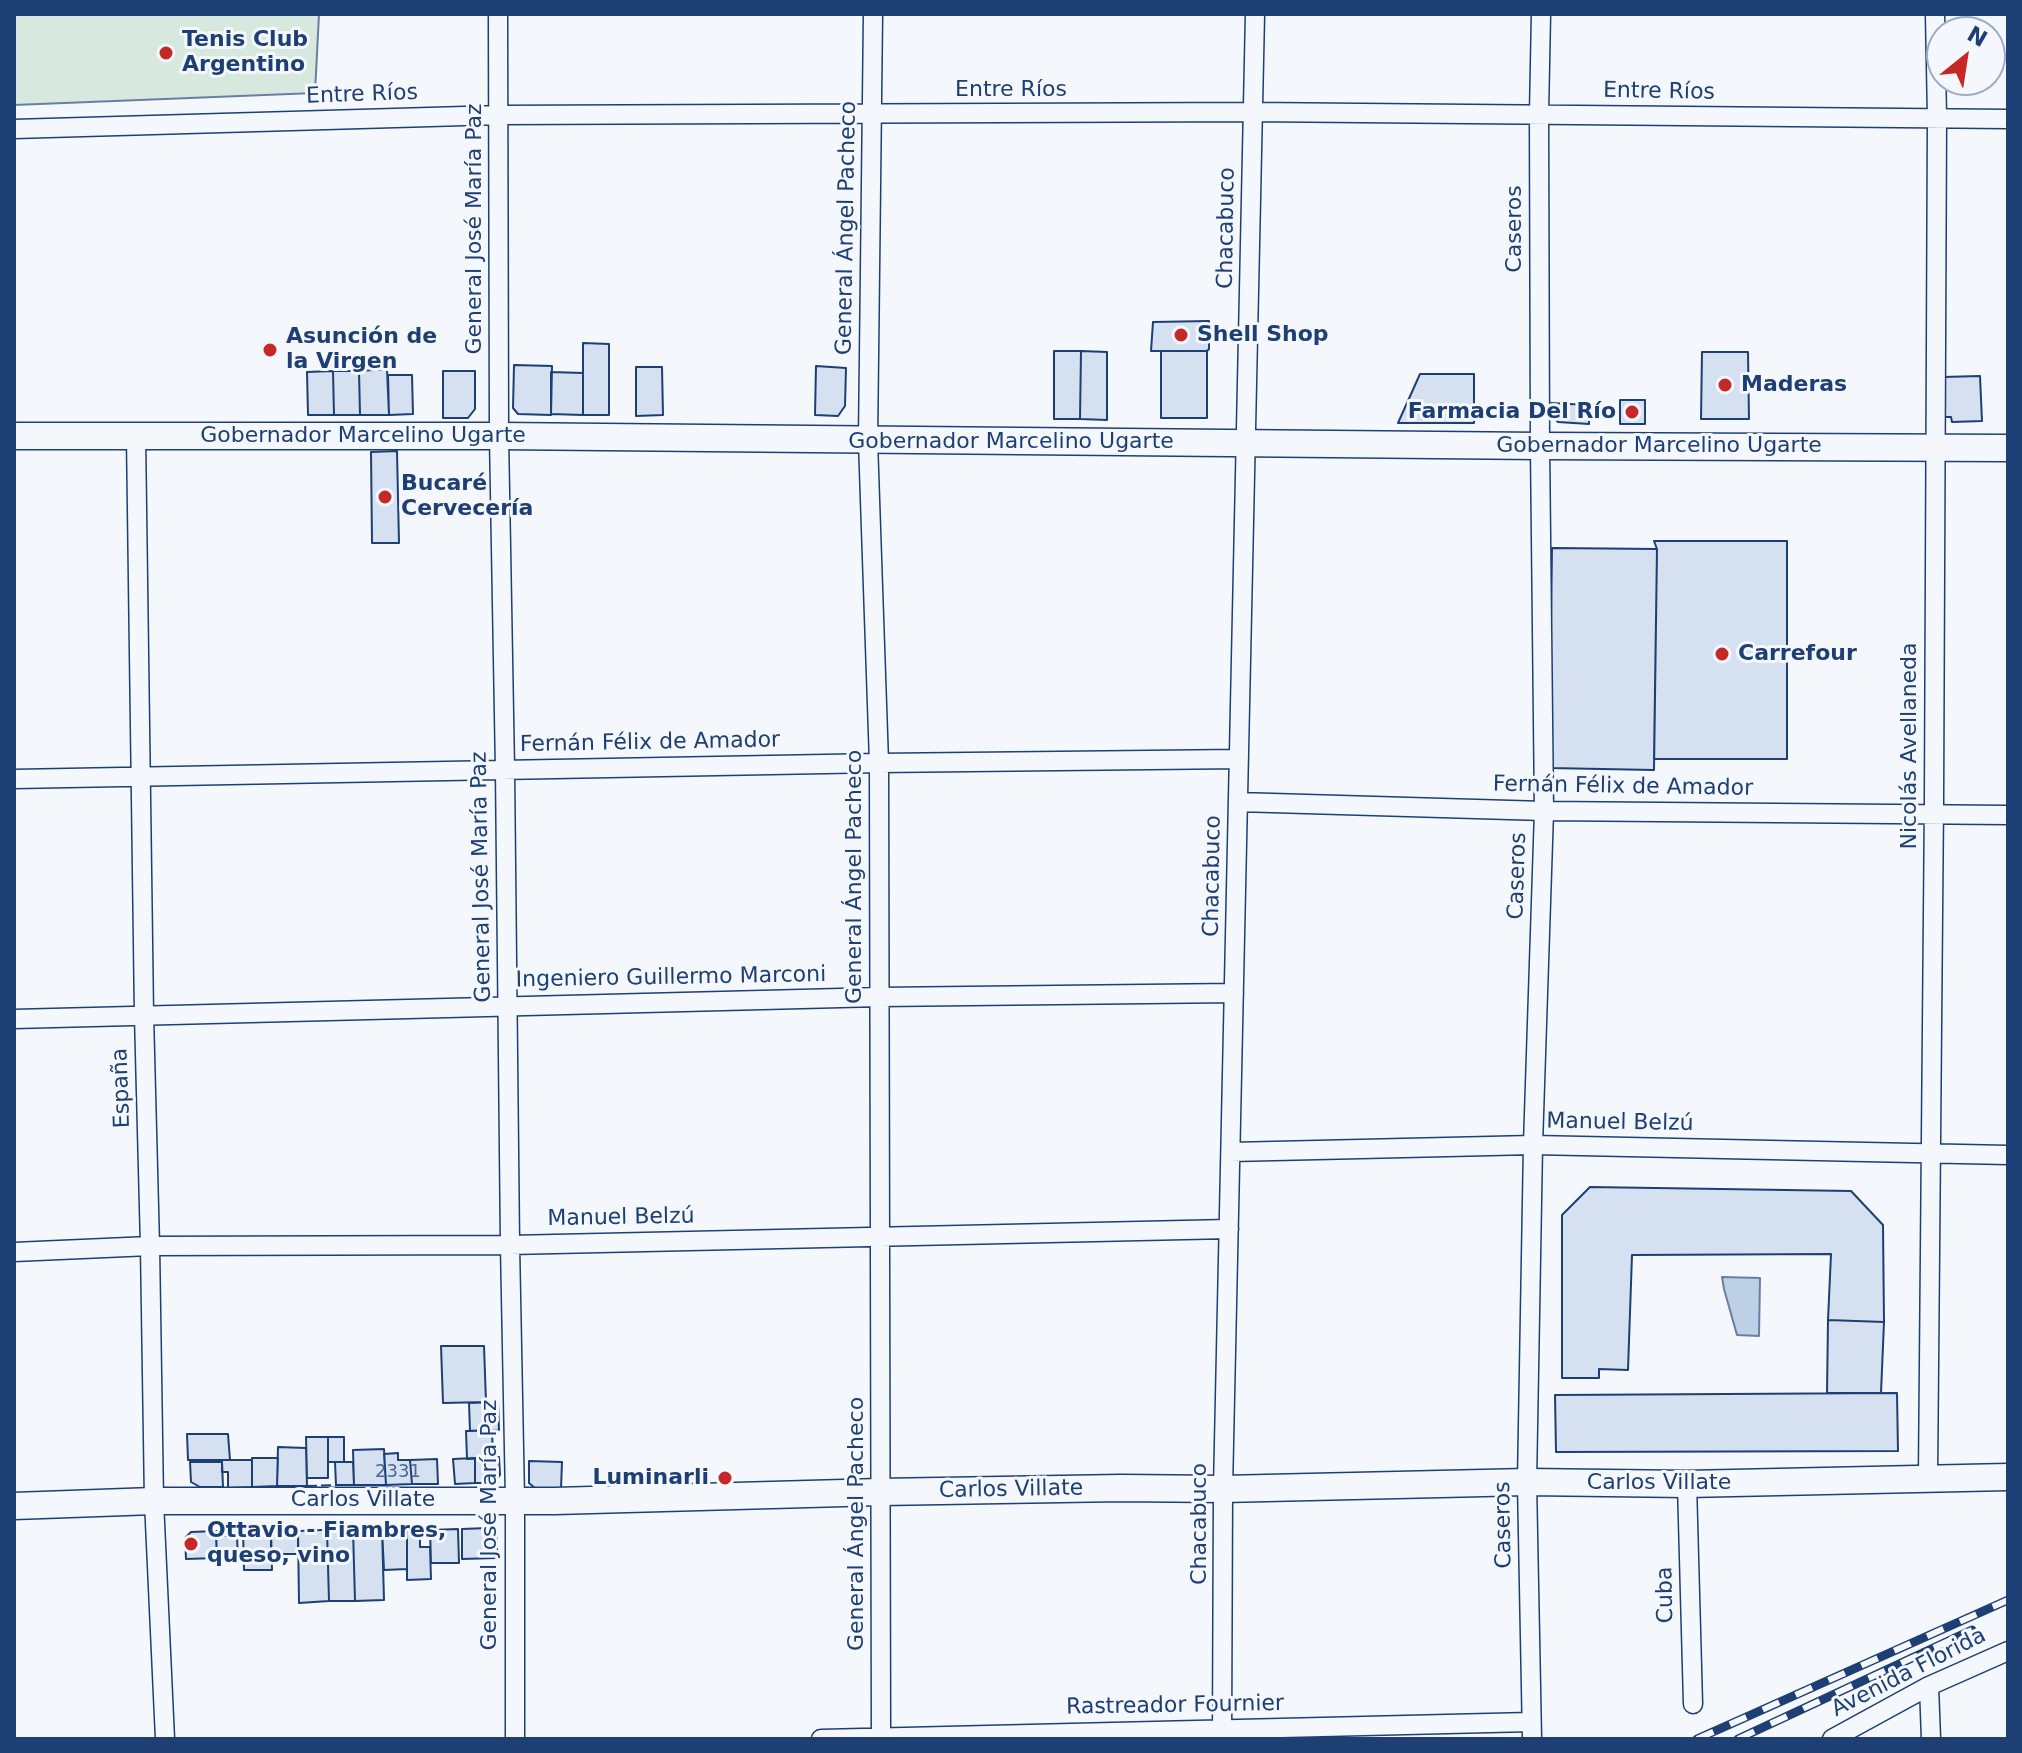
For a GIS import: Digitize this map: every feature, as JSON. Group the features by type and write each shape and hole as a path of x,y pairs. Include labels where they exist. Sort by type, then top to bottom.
{"street":[{"name":"General José María Paz","path":"498,14 499,436 515,1500 515,1739"},
{"name":"General Ángel Pacheco","path":"873,14 868,441 879,763 881,1738"},
{"name":"Chacabuco","path":"1222,1734 1223,1489 1255,14"},
{"name":"Caseros","path":"1532,1730 1527,1482 1533,1145 1544,811 1540,446 1541,14"},
{"name":"Nicolás Avellaneda","path":"1928,1478 1933,1154 1935,14"},
{"name":"Entre Ríos","path":"14,129 499,115 1253,112 2008,119"},
{"name":"Gobernador Marcelino Ugarte","path":"14,436 499,436 2008,448"},
{"name":"España","path":"136,436 139,776 154,1501 165,1739"},
{"name":"Fernán Félix de Amador","path":"14,779 1239,759"},
{"name":"Fernán Félix de Amador","path":"1238,802 1544,811 2008,815"},
{"name":"Ingeniero Guillermo Marconi","path":"14,1019 880,997 1234,993"},
{"name":"Manuel Belzú","path":"1231,1152 1533,1145 2008,1155"},
{"name":"Manuel Belzú","path":"14,1252 150,1246 510,1245 1229,1229"},
{"name":"Carlos Villate","path":"14,1506 154,1501 555,1501 1121,1488 1223,1489 1527,1482 1687,1484 2008,1477"},
{"name":"Cuba","path":"1687,1484 1693,1704"},
{"name":"Avenida Florida","path":"1832,1739 1929,1686 2008,1651"},
{"path":"1929,1686 1931,1739"},
{"name":"Rastreador Fournier","path":"821,1739 1532,1730"}],"shaded area":[{"name":"Tenis Club Argentino","path":"14,14 319,14 315,93 14,105"}],"water":[{"path":"1722,1277 1760,1278 1759,1336 1737,1335"}],"building":[{"name":"Shell Shop","path":"1209,321 1207,351 1151,351 1153,322"},
{"path":"583,343 609,344 609,415 583,415"},
{"path":"1054,351 1081,351 1080,419 1054,419"},
{"path":"1081,351 1107,352 1107,420 1080,419"},
{"path":"1161,351 1207,351 1207,418 1161,418"},
{"name":"Maderas","path":"1702,352 1748,352 1749,419 1701,419"},
{"path":"514,365 552,366 551,415 518,414 513,408"},
{"path":"816,366 846,368 845,406 838,416 815,415"},
{"path":"636,367 662,367 663,415 636,416"},
{"path":"387,369 389,415 360,415 359,371"},
{"path":"333,371 359,371 360,415 334,415"},
{"path":"333,371 334,415 308,415 307,372"},
{"path":"443,371 475,371 475,409 468,418 443,418"},
{"path":"551,372 583,373 583,415 551,414"},
{"path":"1420,374 1474,374 1474,423 1398,423"},
{"path":"388,375 412,375 413,414 389,415"},
{"path":"1980,376 1982,421 1952,422 1951,417 1944,417 1943,377"},
{"name":"Farmacia Del Río","path":"1620,400 1645,400 1645,424 1620,424"},
{"path":"1550,403 1589,405 1589,424 1558,422 1550,414"},
{"name":"Bucaré Cervecería","path":"397,451 399,543 372,543 371,452"},
{"name":"Carrefour","path":"1654,541 1787,541 1787,759 1654,759 1657,549"},
{"path":"1552,548 1657,549 1654,770 1549,768"},
{"path":"1590,1187 1851,1191 1883,1225 1884,1322 1828,1320 1831,1254 1632,1255 1628,1370 1599,1369 1599,1378 1562,1378 1562,1215"},
{"path":"1828,1320 1884,1322 1881,1393 1827,1393"},
{"path":"441,1346 484,1346 486,1402 443,1403"},
{"path":"1897,1393 1898,1451 1556,1452 1555,1395"},
{"path":"498,1402 499,1430 470,1431 469,1403"},
{"path":"492,1430 493,1458 467,1459 466,1431"},
{"path":"187,1434 228,1434 230,1460 188,1460"},
{"path":"306,1437 328,1437 328,1478 307,1478"},
{"path":"328,1437 344,1437 344,1462 328,1462"},
{"path":"278,1447 306,1448 307,1486 277,1486"},
{"path":"384,1449 386,1485 354,1485 353,1450"},
{"path":"398,1453 398,1460 410,1460 412,1484 386,1485 384,1454"},
{"path":"499,1457 500,1475 494,1483 475,1483 475,1458"},
{"path":"252,1458 278,1458 277,1486 252,1487"},
{"path":"475,1458 475,1483 455,1484 453,1459"},
{"path":"437,1459 438,1484 412,1484 410,1460"},
{"path":"222,1460 252,1460 252,1487 228,1488 228,1472 222,1472"},
{"path":"529,1461 562,1462 561,1489 536,1489 529,1483"},
{"path":"190,1462 222,1462 223,1487 200,1487 191,1482"},
{"path":"335,1462 353,1462 354,1485 336,1485"},
{"path":"488,1528 497,1538 497,1558 462,1559 462,1529"},
{"path":"353,1529 355,1601 329,1601 327,1530"},
{"path":"353,1529 382,1529 384,1600 355,1601"},
{"path":"382,1529 407,1529 407,1569 384,1570"},
{"path":"407,1529 420,1529 420,1547 430,1547 431,1579 407,1580"},
{"path":"458,1529 459,1563 431,1563 430,1530"},
{"path":"327,1530 329,1601 299,1603 298,1531"},
{"path":"216,1531 217,1558 186,1559 185,1538 191,1532"},
{"path":"243,1531 271,1531 272,1570 244,1570"},
{"path":"271,1531 298,1531 298,1554 271,1554"},
{"path":"216,1536 237,1536 238,1558 217,1558"}],"railway":[{"path":"1697,1739 2008,1600"},
{"path":"1738,1739 1972,1630"}],"fence":[{"path":"307,1486 336,1485"},
{"path":"216,1531 243,1531"}],"place":[{"name":"Tenis Club Argentino","path":"166,53"},
{"name":"Shell Shop","path":"1181,335"},
{"name":"Asunción de la Virgen","path":"270,350"},
{"name":"Maderas","path":"1725,385"},
{"name":"Farmacia Del Río","path":"1632,412"},
{"name":"Bucaré Cervecería","path":"385,497"},
{"name":"Carrefour","path":"1722,654"},
{"name":"Luminarli","path":"725,1478"},
{"name":"Ottavio - Fiambres, queso, vino","path":"191,1544"}]}
